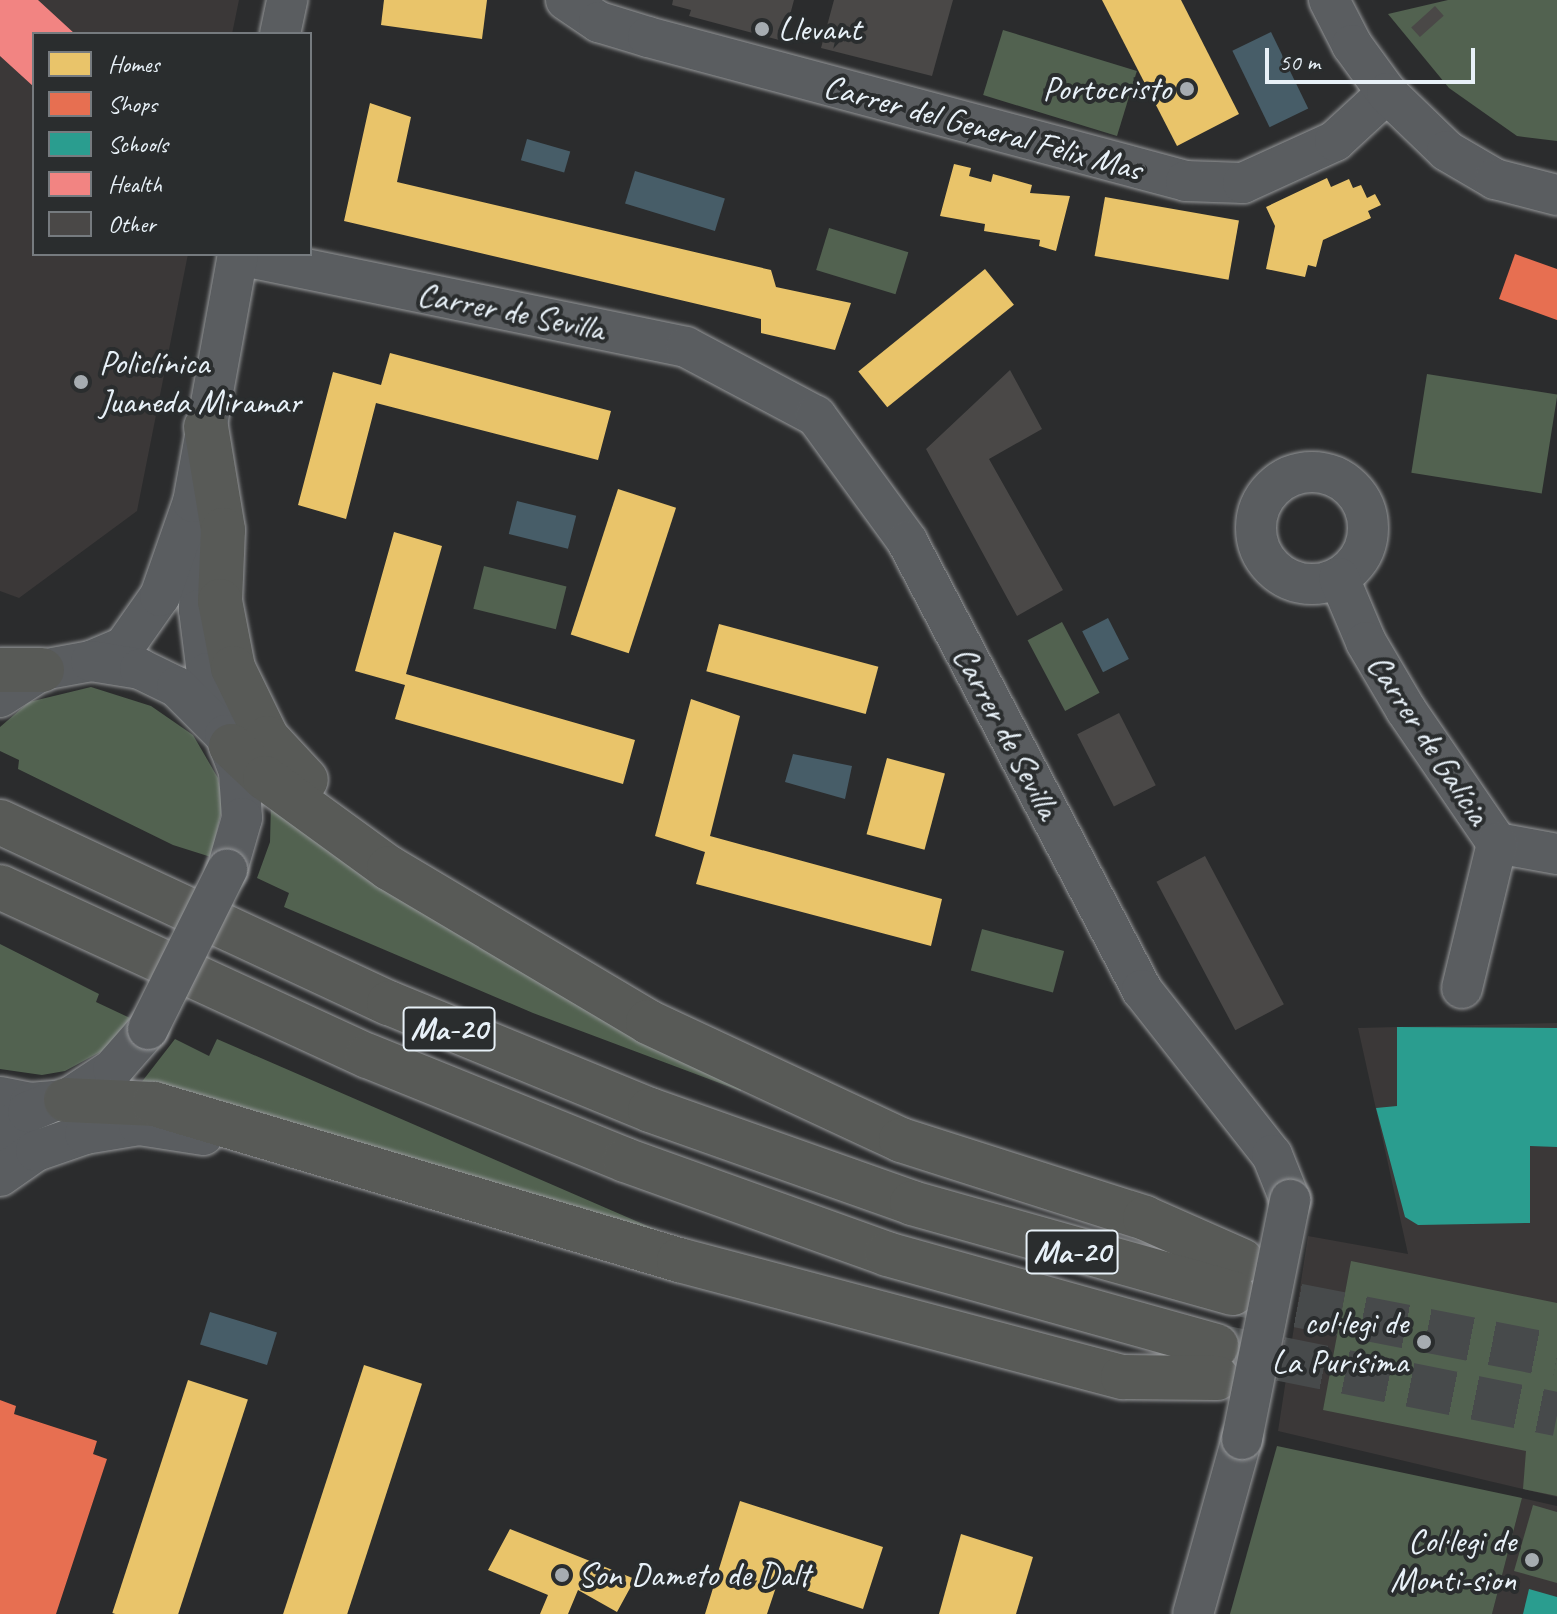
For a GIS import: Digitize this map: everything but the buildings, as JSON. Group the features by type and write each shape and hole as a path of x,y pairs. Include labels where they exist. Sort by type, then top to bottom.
{"highway":[{"path":"206,427 223,530 223,625 233,668 253,716 280,754 335,808 503,940"},
{"path":"228,740 334,831 503,940"},
{"name":"Ma-20","path":"0,822 389,1003 650,1110 912,1203 1237,1277 1145,1218 949,1159 825,1109 648,1022 503,940"},
{"name":"Ma-20","path":"0,887 368,1056 625,1160 902,1259 1216,1362 1123,1377 679,1260 318,1153"},
{"path":"59,1101 154,1104 318,1153"}],"street":[{"path":"280,32 287,0"},
{"name":"Carrer del General Fèlix Mas","path":"566,0 599,22 635,33 1186,181 1243,183 1335,141 1387,93"},
{"path":"1329,0 1352,45 1387,93 1447,151 1495,179 1557,195"},
{"path":"0,697 21,670 91,661 124,647 149,616 193,502 238,256"},
{"name":"Carrer de Sevilla","path":"243,256 686,347 816,416 907,541 1142,990 1272,1155 1290,1200 1242,1439 1193,1614"},
{"path":"0,656 60,648 108,625 133,599 193,502"},
{"path":"0,1136 28,1112 59,1101 113,1069 148,1029 227,870 242,818 228,740 207,673 199,610 201,541 193,502"},
{"name":"Carrer de Galícia","path":"1339,578 1366,642 1398,697 1497,843 1557,854"},
{"path":"91,661 157,675 195,703 228,740"},
{"path":"1462,988 1497,843"},
{"path":"0,1097 59,1101"},
{"path":"0,1176 58,1142 139,1125 172,1128 290,1157 318,1153"}],"shaded area":[{"name":"Policlínica Juaneda Miramar","path":"0,0 239,0 232,32 32,32 32,256 188,256 137,511 19,598 0,591"},
{"name":"col·legi de La Purísima","path":"1557,1023 1557,1497 1278,1431 1308,1236 1408,1254 1358,1028"},
{"name":"Col·legi de Monti-sion","path":"1522,1498 1557,1506 1557,1614 1492,1614"}],"green space":[{"path":"1448,0 1557,0 1557,141 1517,136 1449,88 1388,14"},
{"path":"1003,30 1137,71 1117,136 983,95"},
{"path":"829,228 908,252 896,294 816,270"},
{"path":"1427,374 1557,395 1542,493 1411,473"},
{"path":"484,566 566,587 556,629 473,609"},
{"path":"1062,622 1100,693 1065,711 1028,640"},
{"path":"91,687 151,706 193,735 218,778 223,805 211,857 173,845 18,769 19,760 0,751 0,727 29,702"},
{"path":"271,804 741,1086 741,1091 533,1013 284,907 289,893 257,878 270,842"},
{"path":"982,929 1064,951 1053,993 971,971"},
{"path":"0,944 99,994 96,1002 130,1018 102,1051 65,1071 42,1075 0,1069"},
{"path":"175,1039 209,1056 217,1039 659,1231 137,1088"},
{"path":"1351,1261 1557,1303 1557,1496 1523,1489 1526,1451 1323,1410"},
{"path":"1277,1446 1522,1498 1492,1614 1230,1614"},
{"path":"1533,1505 1557,1512 1557,1583 1514,1571"}],"water":[{"path":"1271,32 1308,108 1270,127 1232,51"},
{"path":"527,139 570,151 564,173 521,160"},
{"path":"635,171 725,198 715,231 625,204"},
{"path":"517,501 576,516 568,549 509,534"},
{"path":"1108,618 1129,659 1103,672 1082,631"},
{"path":"793,754 852,766 845,799 785,782"},
{"path":"210,1312 277,1332 267,1365 200,1345"}],"tunnel":[{"path":"1233,1293 1557,1356"},
{"path":"1216,1346 1557,1414"}],"place":[{"name":"Llevant","path":"762,29"},
{"name":"Portocristo","path":"1187,89"},
{"name":"Policlínica Juaneda Miramar","path":"81,382"},
{"name":"col·legi de La Purísima","path":"1424,1342"},
{"name":"Col·legi de Monti-sion","path":"1532,1560"},
{"name":"Son Dameto de Dalt","path":"562,1575"}]}
